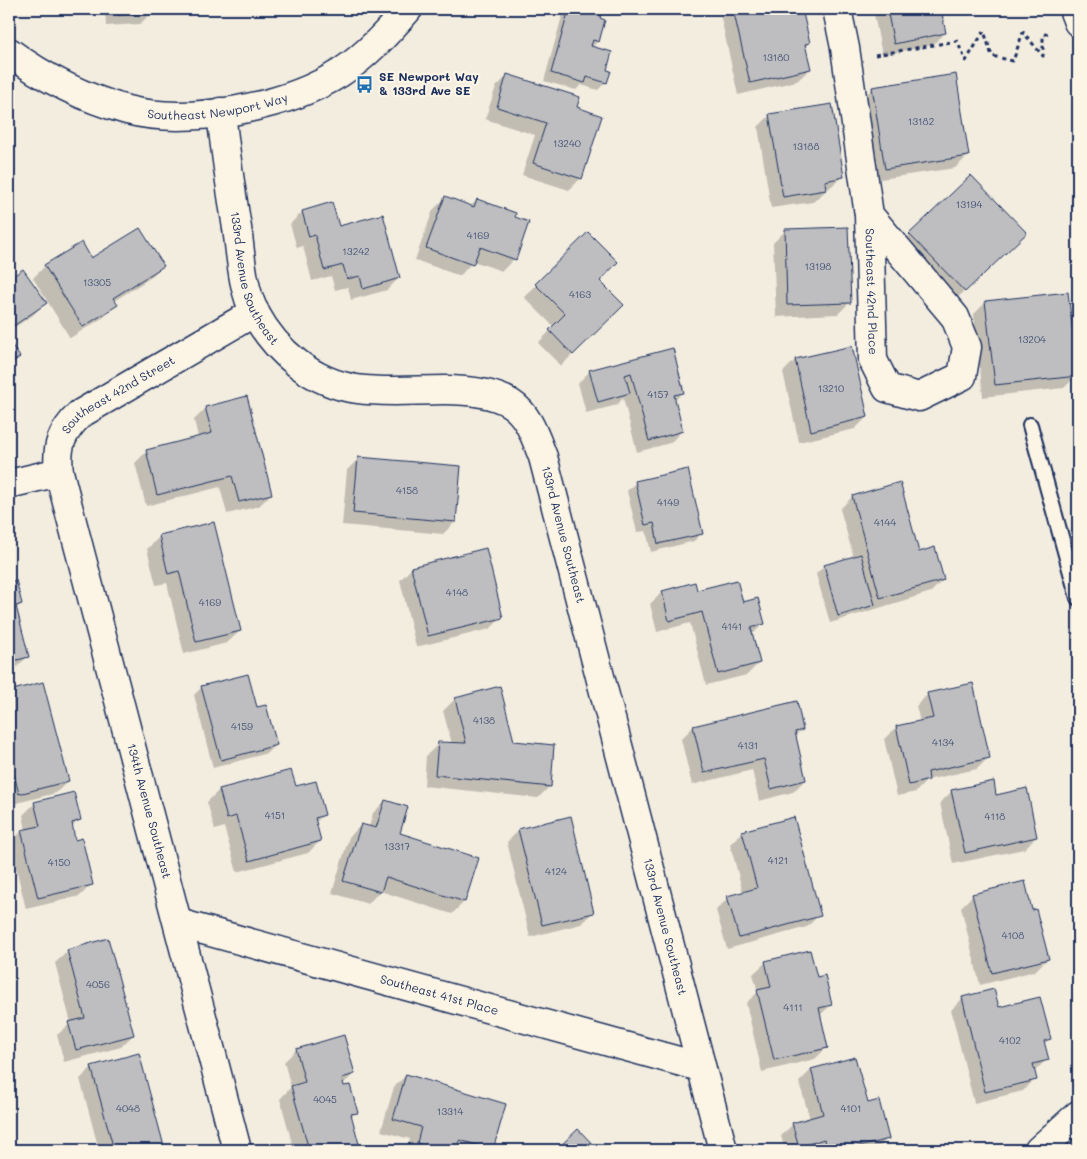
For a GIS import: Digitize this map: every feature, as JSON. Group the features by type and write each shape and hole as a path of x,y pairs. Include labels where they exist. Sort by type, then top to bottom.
{"street":[{"name":"Southeast Newport Way","path":"9,52 35,71 60,84 86,96 129,110 172,115 221,112 295,96 340,73 379,42 408,9"},
{"name":"Southeast 42nd Place","path":"837,9 847,60 869,215 873,360 887,388 919,397 962,376 967,347 955,317 869,215"},
{"path":"1067,26 1073,9"},
{"name":"133rd Avenue Southeast","path":"221,112 244,279 255,312 272,337 296,364 324,380 357,389 463,390 494,396 509,403 520,412 533,430 543,457 723,1150"},
{"name":"Southeast 42nd Street","path":"59,472 57,452 70,424 80,414 255,312"},
{"path":"9,484 59,472"},
{"name":"134th Avenue Southeast","path":"59,472 237,1150"},
{"name":"Southeast 41st Place","path":"178,923 700,1067"},
{"path":"1039,1150 1077,1120"}],"lane":[{"path":"1030,425 1078,598"}],"path":[{"path":"847,60 957,41 966,61 984,31 992,56 1013,61 1023,32 1043,56 1043,35 1067,26"}],"building":[{"path":"117,9 153,9 154,13 118,15"},
{"path":"569,9 602,9 600,18 605,20 599,42 593,40 591,46 612,52 607,70 611,71 607,83 587,77 585,83 551,73"},
{"path":"733,9 802,9 810,43 805,44 811,69 750,83"},
{"path":"887,9 941,9 946,33 894,44"},
{"path":"507,74 580,97 577,107 602,116 582,179 533,163 546,123 497,107"},
{"path":"956,74 969,156 885,169 872,87"},
{"path":"832,104 844,177 825,181 826,190 783,197 769,114"},
{"path":"971,175 1027,233 965,292 909,234"},
{"path":"445,196 474,207 477,199 516,213 515,217 529,222 516,260 480,247 473,265 426,248"},
{"path":"332,202 339,226 383,214 400,278 363,289 360,276 347,279 343,265 324,270 315,235 309,237 302,211"},
{"path":"848,227 851,303 787,305 785,229"},
{"path":"140,228 164,266 113,298 118,305 83,327 44,265 82,242 91,258"},
{"path":"588,232 618,262 600,281 624,305 573,355 549,330 565,314 535,284"},
{"path":"23,269 47,303 9,329 9,279"},
{"path":"1068,292 1078,376 995,385 985,301"},
{"path":"9,341 20,357 9,365"},
{"path":"852,346 868,417 811,431 795,359"},
{"path":"673,348 684,393 674,395 683,431 649,441 631,373 625,375 630,393 598,402 589,370"},
{"path":"247,396 272,494 239,502 232,476 157,495 146,450 212,433 205,407"},
{"path":"358,457 461,466 456,522 353,513"},
{"path":"688,469 703,534 658,544 654,523 645,525 635,481"},
{"path":"900,482 919,552 935,547 944,580 880,598 852,496"},
{"path":"214,522 241,631 196,642 179,571 168,574 159,535"},
{"path":"486,548 503,618 428,636 411,567"},
{"path":"861,554 875,605 838,616 824,565"},
{"path":"16,580 22,604 16,606 29,657 9,662 9,582"},
{"path":"737,580 743,602 758,598 765,624 751,628 760,663 718,674 702,612 669,621 662,591 695,582 697,590"},
{"path":"248,674 257,707 266,705 277,745 221,760 201,686"},
{"path":"43,682 69,781 19,794 9,754 9,691"},
{"path":"973,683 990,758 928,772 929,780 909,785 896,726 933,718 927,693"},
{"path":"500,686 514,741 554,745 551,787 435,775 438,742 466,743 455,698"},
{"path":"797,701 803,730 795,732 806,780 771,789 764,759 704,773 693,726"},
{"path":"291,770 296,786 316,781 325,815 315,818 321,841 249,861 236,816 227,819 219,789"},
{"path":"994,781 996,795 1027,788 1037,837 965,853 951,790"},
{"path":"74,792 81,820 72,823 75,840 82,838 93,885 38,898 21,830 40,826 34,802"},
{"path":"385,800 408,807 400,833 479,858 465,902 386,877 381,892 343,881 361,824 376,828"},
{"path":"571,816 594,913 542,925 518,829"},
{"path":"794,817 821,916 739,938 727,896 757,888 742,831"},
{"path":"1025,881 1032,910 1036,909 1049,959 992,973 972,894"},
{"path":"108,938 134,1035 76,1050 68,1022 85,1018 67,950"},
{"path":"810,950 817,977 825,975 832,1005 819,1008 828,1048 774,1060 757,990 771,987 765,961"},
{"path":"994,989 999,1007 1040,997 1051,1039 1044,1041 1049,1060 1033,1064 1037,1080 985,1092 962,997"},
{"path":"344,1035 355,1074 342,1078 344,1086 350,1085 358,1113 351,1114 359,1144 338,1150 309,1150 291,1086 305,1082 296,1049"},
{"path":"139,1053 165,1150 114,1150 91,1066"},
{"path":"855,1057 868,1103 879,1100 889,1139 847,1150 827,1150 824,1139 799,1147 792,1123 823,1114 811,1069"},
{"path":"406,1074 506,1104 493,1150 460,1140 457,1150 440,1150 417,1143 421,1127 393,1119"},
{"path":"578,1129 598,1150 556,1150"}],"waterway":[{"path":"9,1146 10,1150"}],"place":[{"name":"SE Newport Way & 133rd Ave SE","path":"365,84"}]}
